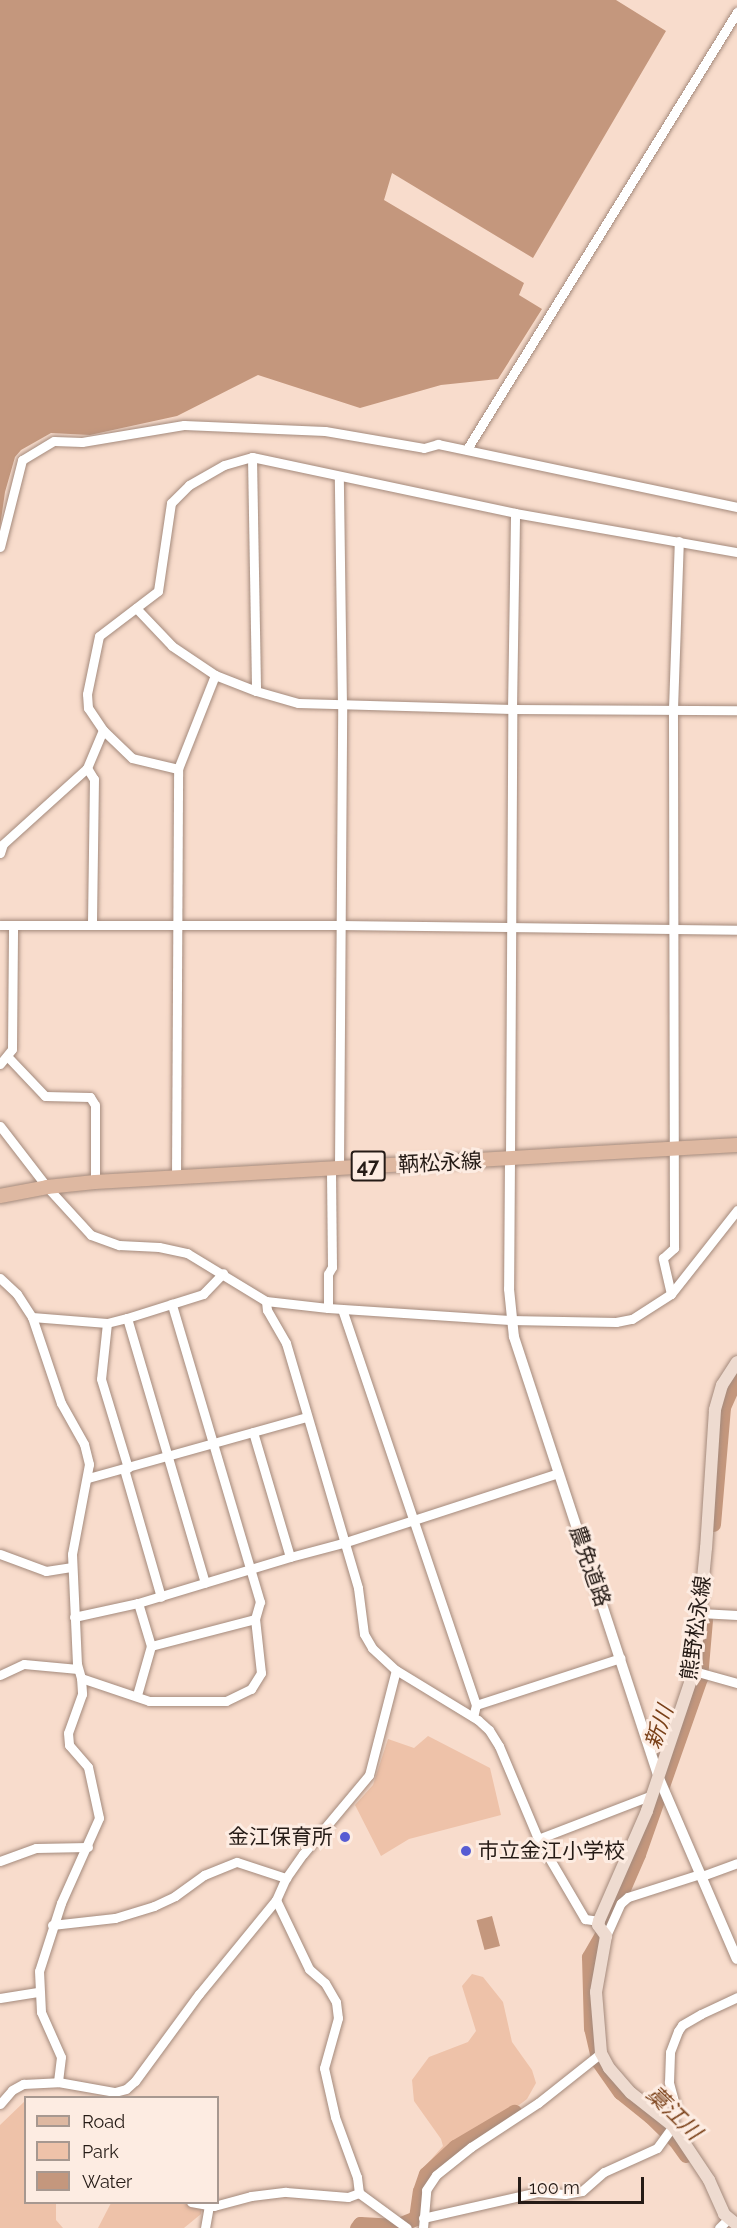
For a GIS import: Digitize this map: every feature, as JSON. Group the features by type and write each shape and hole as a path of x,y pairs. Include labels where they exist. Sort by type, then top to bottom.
{"main road":[{"name":"鞆松永線","path":"0,1196 47,1187 95,1182 737,1145"},
{"name":"熊野松永線","path":"727,2223 709,2180 670,2131 624,2087 601,2053 596,1992 602,1930 619,1878 700,1672 700,1613 715,1410 722,1385 737,1362"}],"street":[{"path":"467,449 737,12"},
{"path":"0,547 22,460 54,441 82,442 184,425 325,430 424,448 438,444 737,507"},
{"path":"252,457 256,692"},
{"path":"178,768 132,758 103,730 86,703 95,644 99,636 158,591 170,509 177,495 224,465 252,457 515,513 737,552"},
{"path":"327,1308 328,1274 332,1267 340,926 342,705 339,477"},
{"path":"510,1159 515,513"},
{"path":"671,1294 663,1258 674,1248 673,709 679,541"},
{"path":"136,608 172,646 215,675 256,692 298,703 512,709 737,710"},
{"path":"176,1177 178,768 215,675"},
{"path":"0,853 3,844 87,768 103,730"},
{"path":"87,768 94,779 92,925"},
{"path":"0,925 177,924 737,930"},
{"path":"13,926 12,1050 4,1060 45,1096 90,1097 94,1105 95,1182"},
{"path":"0,1126 47,1187 91,1235 119,1245 159,1247 187,1253 266,1301 327,1308 510,1320 616,1322 641,1314 671,1294 737,1210"},
{"name":"農免道路","path":"510,1159 510,1320 659,1778 737,1959"},
{"path":"32,1317 108,1323 203,1294 223,1273"},
{"path":"0,1278 17,1294 32,1317 61,1403 84,1444 89,1464 71,1567 82,1694 68,1733 69,1745 88,1767 99,1818 52,1925 39,1971 38,1992 41,2012 61,2057 58,2082"},
{"path":"266,1301 267,1310 286,1343 358,1588 364,1634 372,1648 396,1670 473,1717 489,1730 499,1746 538,1839 585,1919 602,1930 628,1897 737,1863"},
{"path":"0,1675 24,1664 80,1674 149,1701 226,1701 251,1689 261,1673 255,1619 260,1602 172,1304"},
{"path":"342,1309 411,1521 476,1705 473,1717"},
{"path":"127,1318 205,1582"},
{"path":"108,1323 101,1380 161,1597"},
{"path":"88,1479 307,1417"},
{"path":"253,1432 290,1557"},
{"path":"74,1617 161,1597 205,1582 343,1543 558,1473"},
{"path":"0,1554 46,1571 71,1567"},
{"path":"137,1695 151,1646 138,1603"},
{"path":"700,1613 737,1615"},
{"path":"151,1646 255,1619"},
{"path":"476,1705 621,1658"},
{"path":"0,2104 12,2090 23,2084 58,2082 116,2095 135,2081 200,1994 276,1900 286,1878 321,1831 369,1775 396,1670"},
{"path":"700,1672 737,1683"},
{"path":"538,1839 652,1795"},
{"path":"0,1861 36,1848 88,1847"},
{"path":"52,1925 115,1918 154,1906 175,1896 204,1875 237,1862 286,1878"},
{"path":"276,1900 309,1969 325,1983 336,2002 338,2018 324,2068 335,2117 357,2177 359,2193 403,2225"},
{"path":"0,1998 38,1992"},
{"path":"423,2218 537,2192 564,2194 582,2191 604,2172 657,2148 670,2131 675,2105 669,2082 670,2052 678,2031 682,2025 701,2014 737,1997"},
{"path":"423,2228 426,2190 436,2175 471,2147 538,2103 601,2053"},
{"path":"202,2204 214,2206 251,2196 286,2192 348,2197 359,2193"},
{"path":"205,2228 208,2205"}],"green space":[{"path":"428,1736 490,1768 501,1815 409,1839 381,1856 355,1805 373,1785 388,1739 414,1748"},
{"path":"472,1974 483,1977 503,2002 512,2042 532,2070 536,2083 527,2099 425,2177 420,2172 443,2146 441,2139 414,2101 412,2080 429,2057 468,2042 476,2031 462,1986"},
{"path":"24,2102 24,2204 56,2204 56,2220 63,2228 0,2228 0,2125"},
{"path":"110,2204 195,2204 201,2208 201,2214 184,2228 98,2228"}],"water":[{"path":"0,0 616,0 666,31 533,258 392,173 384,200 524,283 519,295 542,309 498,379 441,385 360,408 258,375 177,416 90,435 51,433 21,450 15,457 5,492 0,527"},
{"path":"492,1916 500,1946 485,1950 477,1920"}],"waterway":[{"name":"新川","path":"713,1524 723,1407 737,1375"},
{"name":"新川","path":"686,2155 675,2140 650,2116 620,2092 599,2062 591,2028 589,1957 606,1928 638,1854 700,1678 705,1620"},
{"name":"新川","path":"357,2228 360,2224 396,2226 416,2218 420,2191 426,2174 455,2147 514,2112"}],"place":[{"name":"金江保育所","path":"345,1837"},
{"name":"市立金江小学校","path":"466,1851"}],"water label":[{"name":"藁江川","path":"674,2113"}]}
